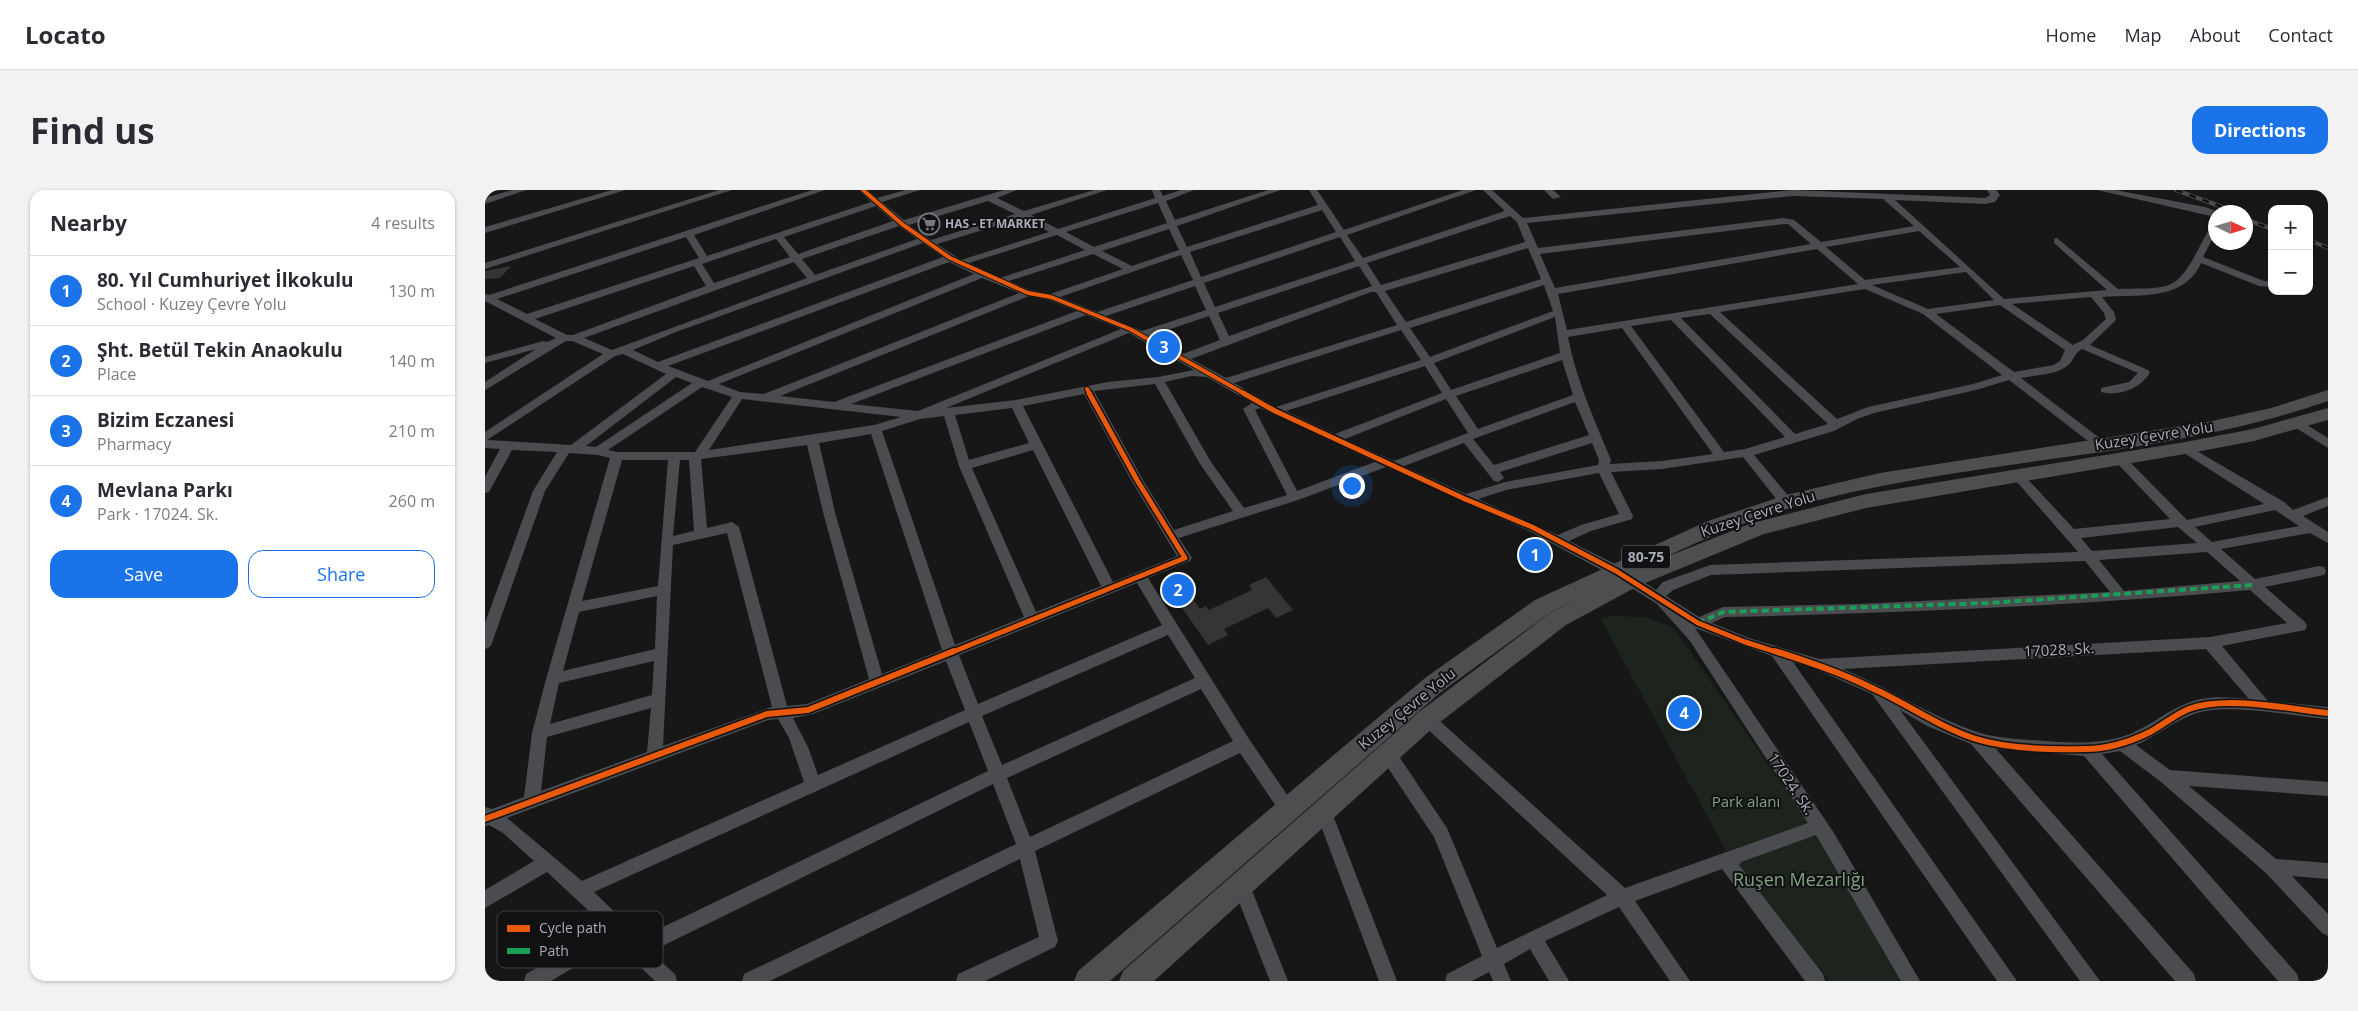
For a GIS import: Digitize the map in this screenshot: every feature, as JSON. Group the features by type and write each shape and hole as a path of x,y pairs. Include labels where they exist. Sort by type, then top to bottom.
{"highway":[{"name":"Kuzey Çevre Yolu","path":"1145,977 1241,884 1427,719 1558,619 1624,575 1715,526 1786,502 1880,480 2208,428 2275,413 2328,394"},
{"name":"Kuzey Çevre Yolu","path":"1088,981 1441,679 1543,606 1624,575 1759,528 1866,501 2185,448 2254,435 2328,414"}],"street":[{"path":"485,201 522,190"},
{"path":"485,230 622,190"},
{"path":"485,266 727,190"},
{"path":"487,298 821,190"},
{"path":"863,190 902,223 955,261 1028,293 1051,297 1135,332 1208,375 1333,440 1392,464 1533,527 1624,575 1698,623 1778,653 1817,664 1875,689 1931,721 1977,739 2002,744 2088,749 2122,744 2150,732 2189,709 2219,702 2328,713"},
{"path":"527,318 916,190"},
{"path":"485,360 565,339 795,258 902,223 1013,190"},
{"path":"485,437 611,354 813,279 928,241 1103,190"},
{"path":"657,366 955,261 1055,231 1157,195 1190,190"},
{"path":"1000,281 1278,190"},
{"path":"1313,190 1362,261 1427,362 1471,436 1505,486"},
{"path":"1433,190 1445,199"},
{"path":"836,405 1093,313 1343,234 1472,190"},
{"path":"1487,190 1517,216 1549,287 1559,312 1566,355 1579,397 1605,460 1603,468 1627,516 1586,528 1557,541"},
{"path":"1548,190 1556,197"},
{"path":"485,444 598,451 617,456 674,456 697,455 812,440 875,429 919,415 1135,332 1211,312 1362,261 1517,216 1793,193 1985,201 1992,200 1995,195 1991,190"},
{"path":"2101,190 2208,211"},
{"path":"1157,195 1226,341"},
{"path":"988,197 1131,269"},
{"path":"1887,198 1968,268 2002,302 2077,347 2143,372 2141,381 2135,385 2105,390"},
{"path":"1051,297 1184,251 1324,206"},
{"path":"1181,359 1370,289 1380,289 1531,248 1784,221 1791,222 1864,285 1927,312 2101,444"},
{"path":"1223,383 1404,326 1549,287 1921,228"},
{"path":"688,233 712,287"},
{"path":"778,235 813,279"},
{"path":"1927,312 2002,302 2169,290 2189,279 2208,240"},
{"path":"2057,241 2116,293"},
{"path":"2198,258 2263,284 2268,284"},
{"path":"1564,334 1968,268"},
{"path":"598,451 704,384 982,274"},
{"path":"766,397 1028,293"},
{"path":"1465,498 1505,486 1603,468 1662,465 1746,453 1836,425 1853,416 1872,410 1926,399 2012,376 2057,368 2065,363 2069,352 2111,320 2109,312 2094,294"},
{"path":"487,298 565,339 611,354"},
{"path":"1713,311 1836,425"},
{"path":"1275,411 1427,362 1559,312"},
{"path":"1675,317 1793,439"},
{"path":"1625,325 1721,456"},
{"path":"485,387 565,339"},
{"path":"624,350 674,373 739,394 919,415 1016,404 1087,389 1191,374 1208,375"},
{"path":"1333,440 1447,395 1566,355"},
{"path":"485,643 539,491 569,450 674,373"},
{"path":"1158,380 1205,464 1241,513"},
{"path":"487,817 767,714 808,710 1185,558 1137,480 1087,389"},
{"path":"701,534 697,455 739,394"},
{"path":"1172,535 1392,464 1579,397"},
{"path":"1260,403 1249,409 1294,497"},
{"path":"1016,404 1038,444 1109,588"},
{"path":"949,413 965,466 1033,620"},
{"path":"2297,423 2325,438"},
{"path":"875,429 950,652 975,712 1026,848 1049,941 965,981"},
{"path":"1493,470 1597,437"},
{"path":"812,440 830,516 877,682"},
{"path":"965,466 1038,444"},
{"path":"485,489 508,445"},
{"path":"2185,448 2279,505 2328,538"},
{"path":"1746,453 1786,502"},
{"path":"531,800 540,733 553,679 617,456"},
{"path":"655,754 657,700 662,653 665,542 674,456"},
{"path":"2119,458 2182,523 2253,585"},
{"path":"2017,475 2071,534 2121,597"},
{"path":"2294,515 2328,501"},
{"path":"2071,534 2182,523 2279,505"},
{"path":"665,542 732,527 781,712 790,723 799,742 813,785"},
{"path":"1658,596 1668,586 1710,570 2089,556 2209,547 2311,528"},
{"path":"1698,623 1723,612 1858,609 2121,597 2253,585 2319,571"},
{"path":"1139,577 1172,627 1243,744 1288,810"},
{"name":"17028. Sk.","path":"1817,664 1861,660 2210,643 2300,626 2253,585"},
{"path":"574,608 663,590"},
{"name":"17024. Sk.","path":"1658,596 1695,638 1820,826 1911,981"},
{"path":"580,890 975,712 1172,627"},
{"path":"2210,643 2263,705"},
{"path":"553,679 662,653"},
{"path":"1778,653 1869,780 2008,981"},
{"path":"663,936 999,774 1205,680"},
{"path":"1875,689 2091,981"},
{"path":"540,733 657,700"},
{"path":"1427,719 1622,897 1681,981"},
{"path":"1977,739 2187,981"},
{"path":"751,981 1243,744"},
{"path":"2122,744 2167,777 2272,867 2328,927"},
{"path":"2088,749 2290,981"},
{"path":"1388,754 1441,833 1502,981"},
{"path":"2167,777 2328,789"},
{"path":"1323,810 1389,981"},
{"path":"487,817 509,828 602,911"},
{"path":"1454,981 1533,938 1622,897 1734,859 1820,826"},
{"path":"1734,859 1728,864 1816,981"},
{"path":"485,900 548,862"},
{"path":"2272,867 2328,871"},
{"path":"1241,884 1279,981"},
{"path":"1533,938 1560,981"},
{"path":"533,981 555,968"},
{"path":"654,968 668,981"}],"green space":[{"name":"Park alanı","path":"1612,616 1645,617 1674,628 1809,824 1726,851 1601,619"},
{"name":"Ruşen Mezarlığı","path":"1815,833 1902,981 1829,981 1735,860"}],"building":[{"path":"511,266 500,278 485,279 485,271"},
{"path":"1266,577 1293,610 1276,618 1268,608 1224,629 1228,635 1208,645 1178,602 1176,603 1172,598 1165,601 1160,593 1168,589 1165,585 1181,578 1184,583 1192,580 1197,587 1188,592 1200,609 1206,606 1209,610 1252,590 1249,585"}],"railway":[{"path":"2176,190 2217,205"},
{"path":"2253,222 2268,228"},
{"path":"2313,242 2328,248"}],"marked path":[{"path":"1698,623 1723,612 1988,603 2252,585"}],"cycle path":[{"path":"863,190 902,224 950,258 982,274 1028,293 1051,297 1130,329 1275,411 1465,499 1532,527 1616,571 1698,623 1745,642 1817,664 1875,689 1932,721 1977,739 2002,744 2061,749 2088,749 2122,744 2150,732 2189,709 2219,702 2328,713"},
{"path":"485,819 767,714 808,710 1185,558 1137,480 1087,389"}],"place":[{"name":"HAS - ET MARKET","path":"929,224"},
{"name":"Bizim Eczanesi","path":"1164,347"},
{"name":"80. Yıl Cumhuriyet İlkokulu","path":"1535,555"},
{"name":"Şht. Betül Tekin Anaokulu","path":"1178,590"},
{"name":"Mevlana Parkı","path":"1684,713"}]}
